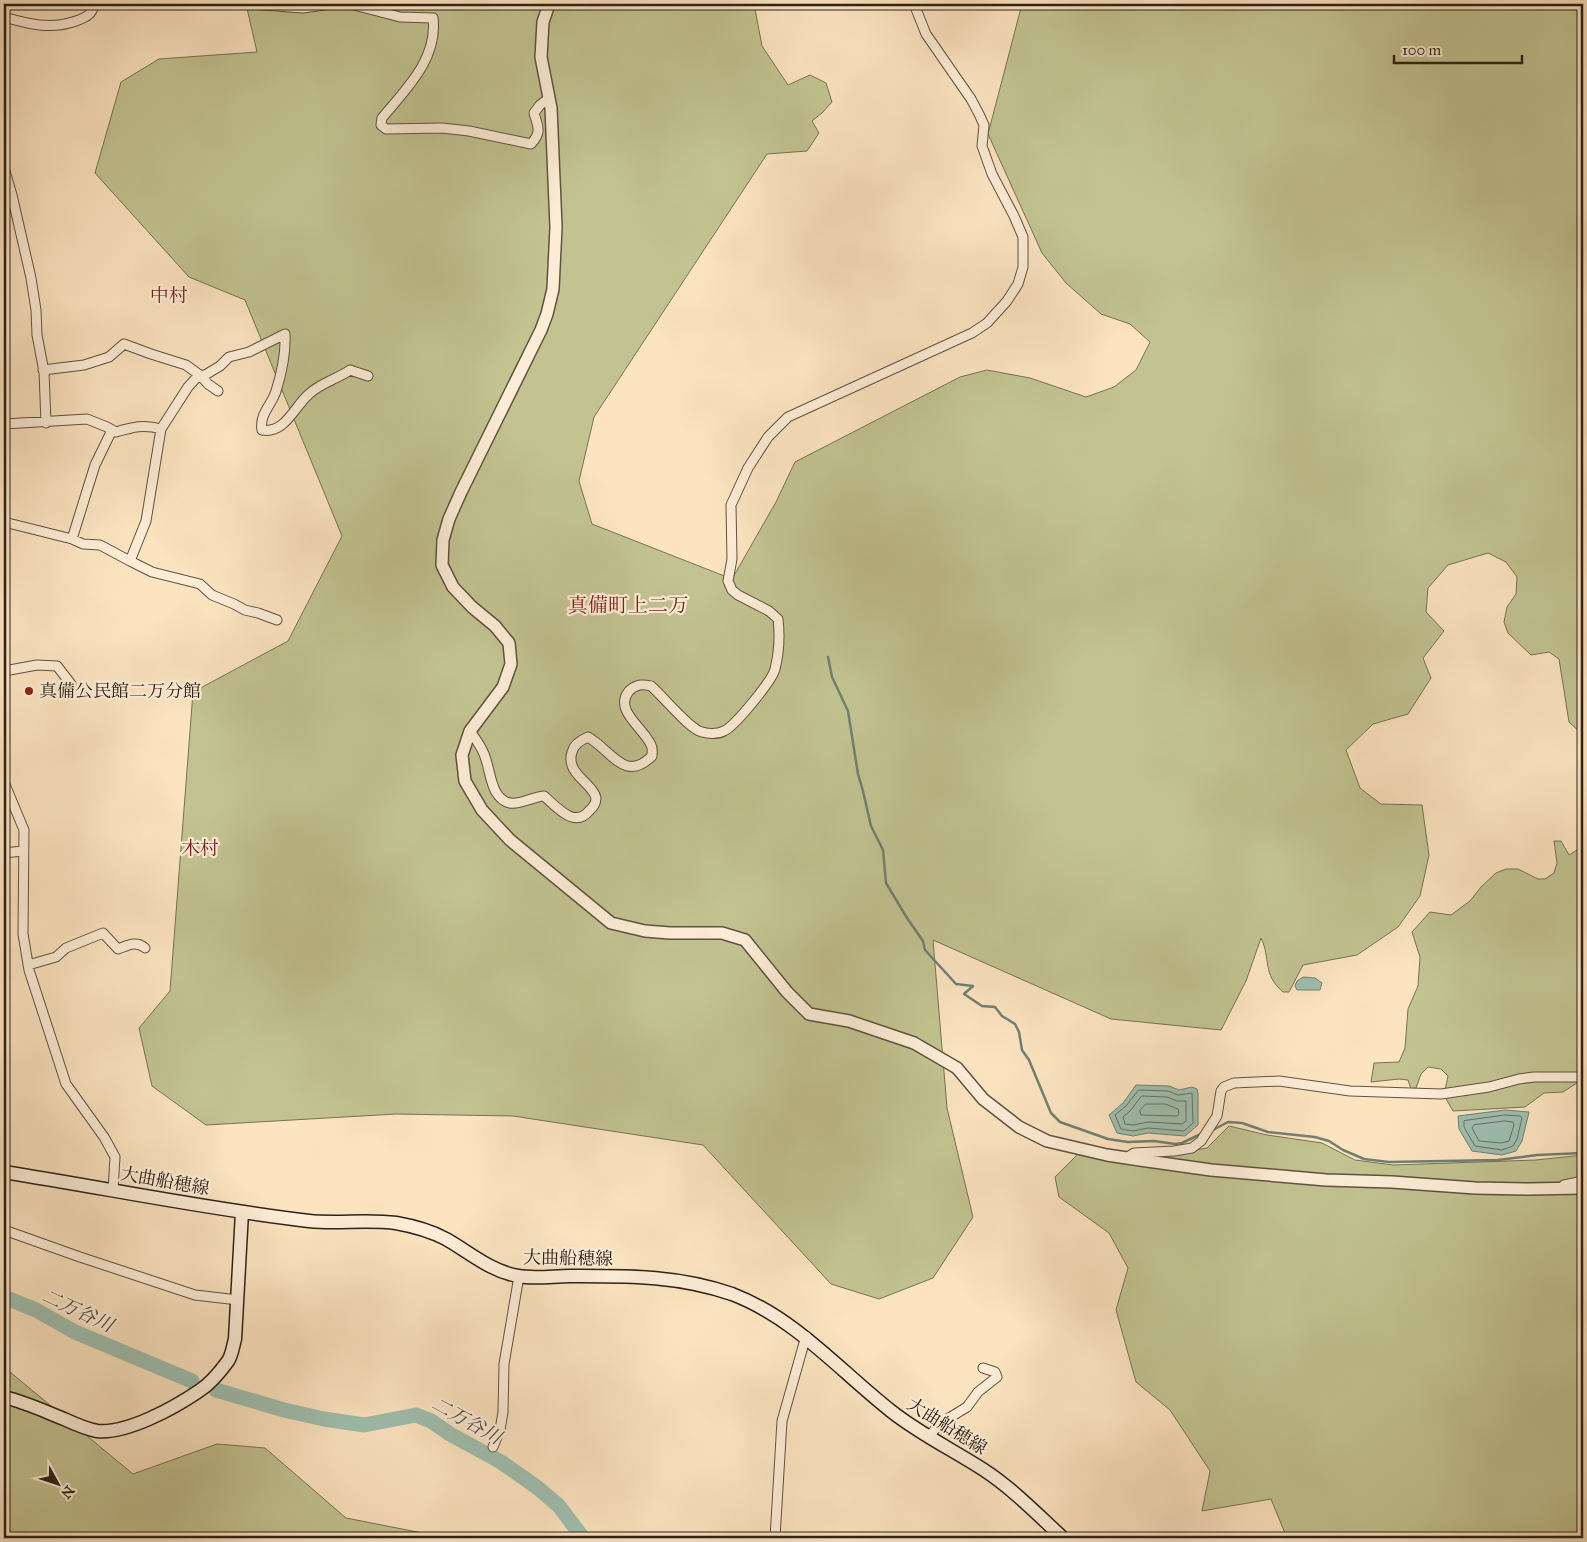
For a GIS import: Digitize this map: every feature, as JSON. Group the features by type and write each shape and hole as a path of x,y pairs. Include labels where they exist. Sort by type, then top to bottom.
{"main road":[{"name":"大曲船穂線","path":"4,1172 242,1212 313,1221 395,1223 423,1229 446,1239 472,1257 500,1270 519,1276 633,1276 677,1280 732,1294 766,1311 806,1336 890,1410 928,1437 991,1475 1017,1495 1064,1538"},
{"path":"4,1397 20,1401 80,1426 96,1430 115,1430 146,1419 178,1404 200,1390 215,1377 229,1360 235,1339 242,1212"}],"street":[{"path":"4,17 37,25 55,26 88,16 95,4"},
{"path":"250,4 303,8 331,4"},
{"path":"350,4 400,17 433,18 435,30 430,50 421,70 382,118 380,125 386,129 442,128 469,131 531,144 539,130 534,113 548,99"},
{"path":"548,4 543,22 541,57 551,108 556,227 553,288 541,330 461,492 449,519 443,540 442,565 453,587 472,607 495,626 509,643 511,664 502,687 470,731 462,755 465,781 482,810 510,840 611,923 645,931 722,933 746,940 787,992 809,1014 849,1021 914,1043 956,1068 983,1099 1019,1127 1047,1140 1126,1158 1211,1170 1326,1180 1392,1182 1476,1188 1583,1188"},
{"path":"470,731 484,755 496,794 503,800 511,803 522,802 534,797 544,796 570,818 578,818 587,814 594,806 596,798 592,790 576,773 572,764 570,756 573,747 581,740 588,737 629,768 638,767 652,756 652,747 624,708 625,696 632,688 642,684 651,686 699,732 712,734 724,731 733,724 758,695 775,671 780,630 778,619 769,611 738,595 732,590 728,581 732,558 731,505 748,468 768,437 788,416 972,333 987,323 1007,301 1018,284 1023,267 1023,237 992,174 982,146 984,125 971,99 926,34 914,4"},
{"path":"4,168 31,278 43,370 46,423"},
{"path":"130,561 146,521 161,429 188,387 198,376 205,375 220,366 228,357 249,352 285,334 286,351 276,394 260,422 262,430 270,431 281,426 309,394 328,380 350,370 368,376"},
{"path":"43,370 84,365 110,357 124,344 186,364 218,391"},
{"path":"4,424 46,423 87,419 116,432 148,425 161,429"},
{"path":"72,539 96,465 112,430"},
{"path":"4,522 72,539 83,544 100,546 152,572 200,584 212,595 245,610 277,620"},
{"path":"4,671 37,665 58,666 71,684"},
{"path":"4,782 24,830 23,934 28,965 66,1084 104,1137 115,1157 113,1190"},
{"path":"4,854 23,851"},
{"path":"28,965 56,957 66,948 103,933 118,949 133,944 140,944 145,948"},
{"path":"1126,1158 1134,1153 1192,1148 1202,1141 1216,1116 1221,1091 1224,1087 1234,1083 1279,1081 1350,1091 1441,1094 1489,1087 1534,1077 1583,1076"},
{"path":"1549,1188 1583,1181"},
{"path":"4,1230 195,1295 238,1300"},
{"path":"493,1447 500,1430 503,1412 504,1364 519,1276"},
{"path":"774,1538 782,1421 806,1336"},
{"path":"928,1437 941,1423 967,1407 978,1392 997,1377 995,1372 983,1368"}],"green space":[{"path":"246,4 754,4 762,46 788,85 810,75 826,83 832,102 812,121 819,133 807,151 767,154 594,417 579,481 592,524 732,579 776,502 795,462 960,377 987,370 1030,378 1086,397 1114,387 1136,370 1150,342 1130,324 1101,314 1066,283 1042,253 988,134 1022,4 1583,4 1583,735 1569,722 1559,659 1549,652 1531,655 1508,633 1504,622 1507,607 1516,594 1517,577 1506,562 1488,553 1448,565 1428,588 1426,612 1444,631 1423,658 1431,678 1408,714 1373,724 1346,750 1360,788 1381,804 1422,805 1429,855 1420,896 1398,927 1357,955 1303,965 1289,992 1283,992 1272,979 1261,938 1246,981 1221,1030 1111,1019 933,940 947,1108 973,1217 933,1278 879,1299 831,1284 703,1145 513,1116 396,1114 206,1125 152,1086 139,1028 170,991 193,692 288,641 342,536 245,300 189,277 95,173 121,82 159,59 257,52"},
{"path":"1554,841 1561,841 1569,855 1577,850 1583,841 1583,1079 1563,1092 1544,1093 1525,1107 1453,1111 1444,1095 1448,1076 1441,1069 1428,1067 1421,1074 1416,1088 1411,1089 1408,1080 1371,1082 1374,1063 1399,1062 1405,1048 1408,1009 1418,986 1420,957 1412,932 1430,912 1451,915 1470,901 1496,873 1506,869 1518,869 1538,879 1545,879 1554,873 1557,863"},
{"path":"1229,1126 1267,1135 1322,1143 1355,1160 1393,1165 1536,1160 1583,1155 1583,1538 1287,1538 1271,1499 1202,1511 1210,1471 1170,1410 1136,1382 1116,1310 1128,1268 1109,1233 1059,1197 1055,1177 1079,1153 1145,1159 1207,1148"},
{"path":"4,1367 133,1474 217,1444 265,1448 346,1518 448,1538 145,1538 131,1534 46,1533 46,1538 4,1538"}],"water":[{"path":"1303,977 1315,978 1322,983 1320,990 1297,990 1295,986 1297,981"},
{"path":"1136,1085 1169,1086 1179,1090 1192,1087 1197,1089 1198,1125 1185,1136 1148,1133 1133,1136 1117,1133 1109,1115 1123,1103"},
{"path":"1505,1110 1529,1112 1522,1141 1516,1151 1502,1155 1472,1151 1459,1129 1458,1116"}],"waterway":[{"path":"828,657 832,677 848,711 858,774 871,826 883,850 886,883 923,941 925,950 956,984 973,986 964,994 982,1006 995,1007 1002,1016 1015,1024 1019,1032 1022,1050 1029,1060 1051,1113 1060,1122 1108,1139 1128,1142 1154,1141 1175,1144 1182,1143 1203,1133"},
{"path":"1211,1131 1228,1122 1242,1123 1268,1132 1315,1137 1329,1141 1343,1150 1364,1159 1389,1162 1498,1160 1537,1155 1583,1153"},
{"name":"二万谷川","path":"4,1297 36,1310 75,1332 192,1381"},
{"name":"二万谷川","path":"216,1390 284,1410 364,1425 416,1415 431,1421 450,1434 501,1462 538,1488 559,1506 583,1538"}],"place":[{"name":"真備公民館二万分館","path":"29,691"}],"district":[{"name":"中村","path":"169,295"},
{"name":"真備町上二万","path":"628,605"},
{"name":"木村","path":"200,848"}]}
